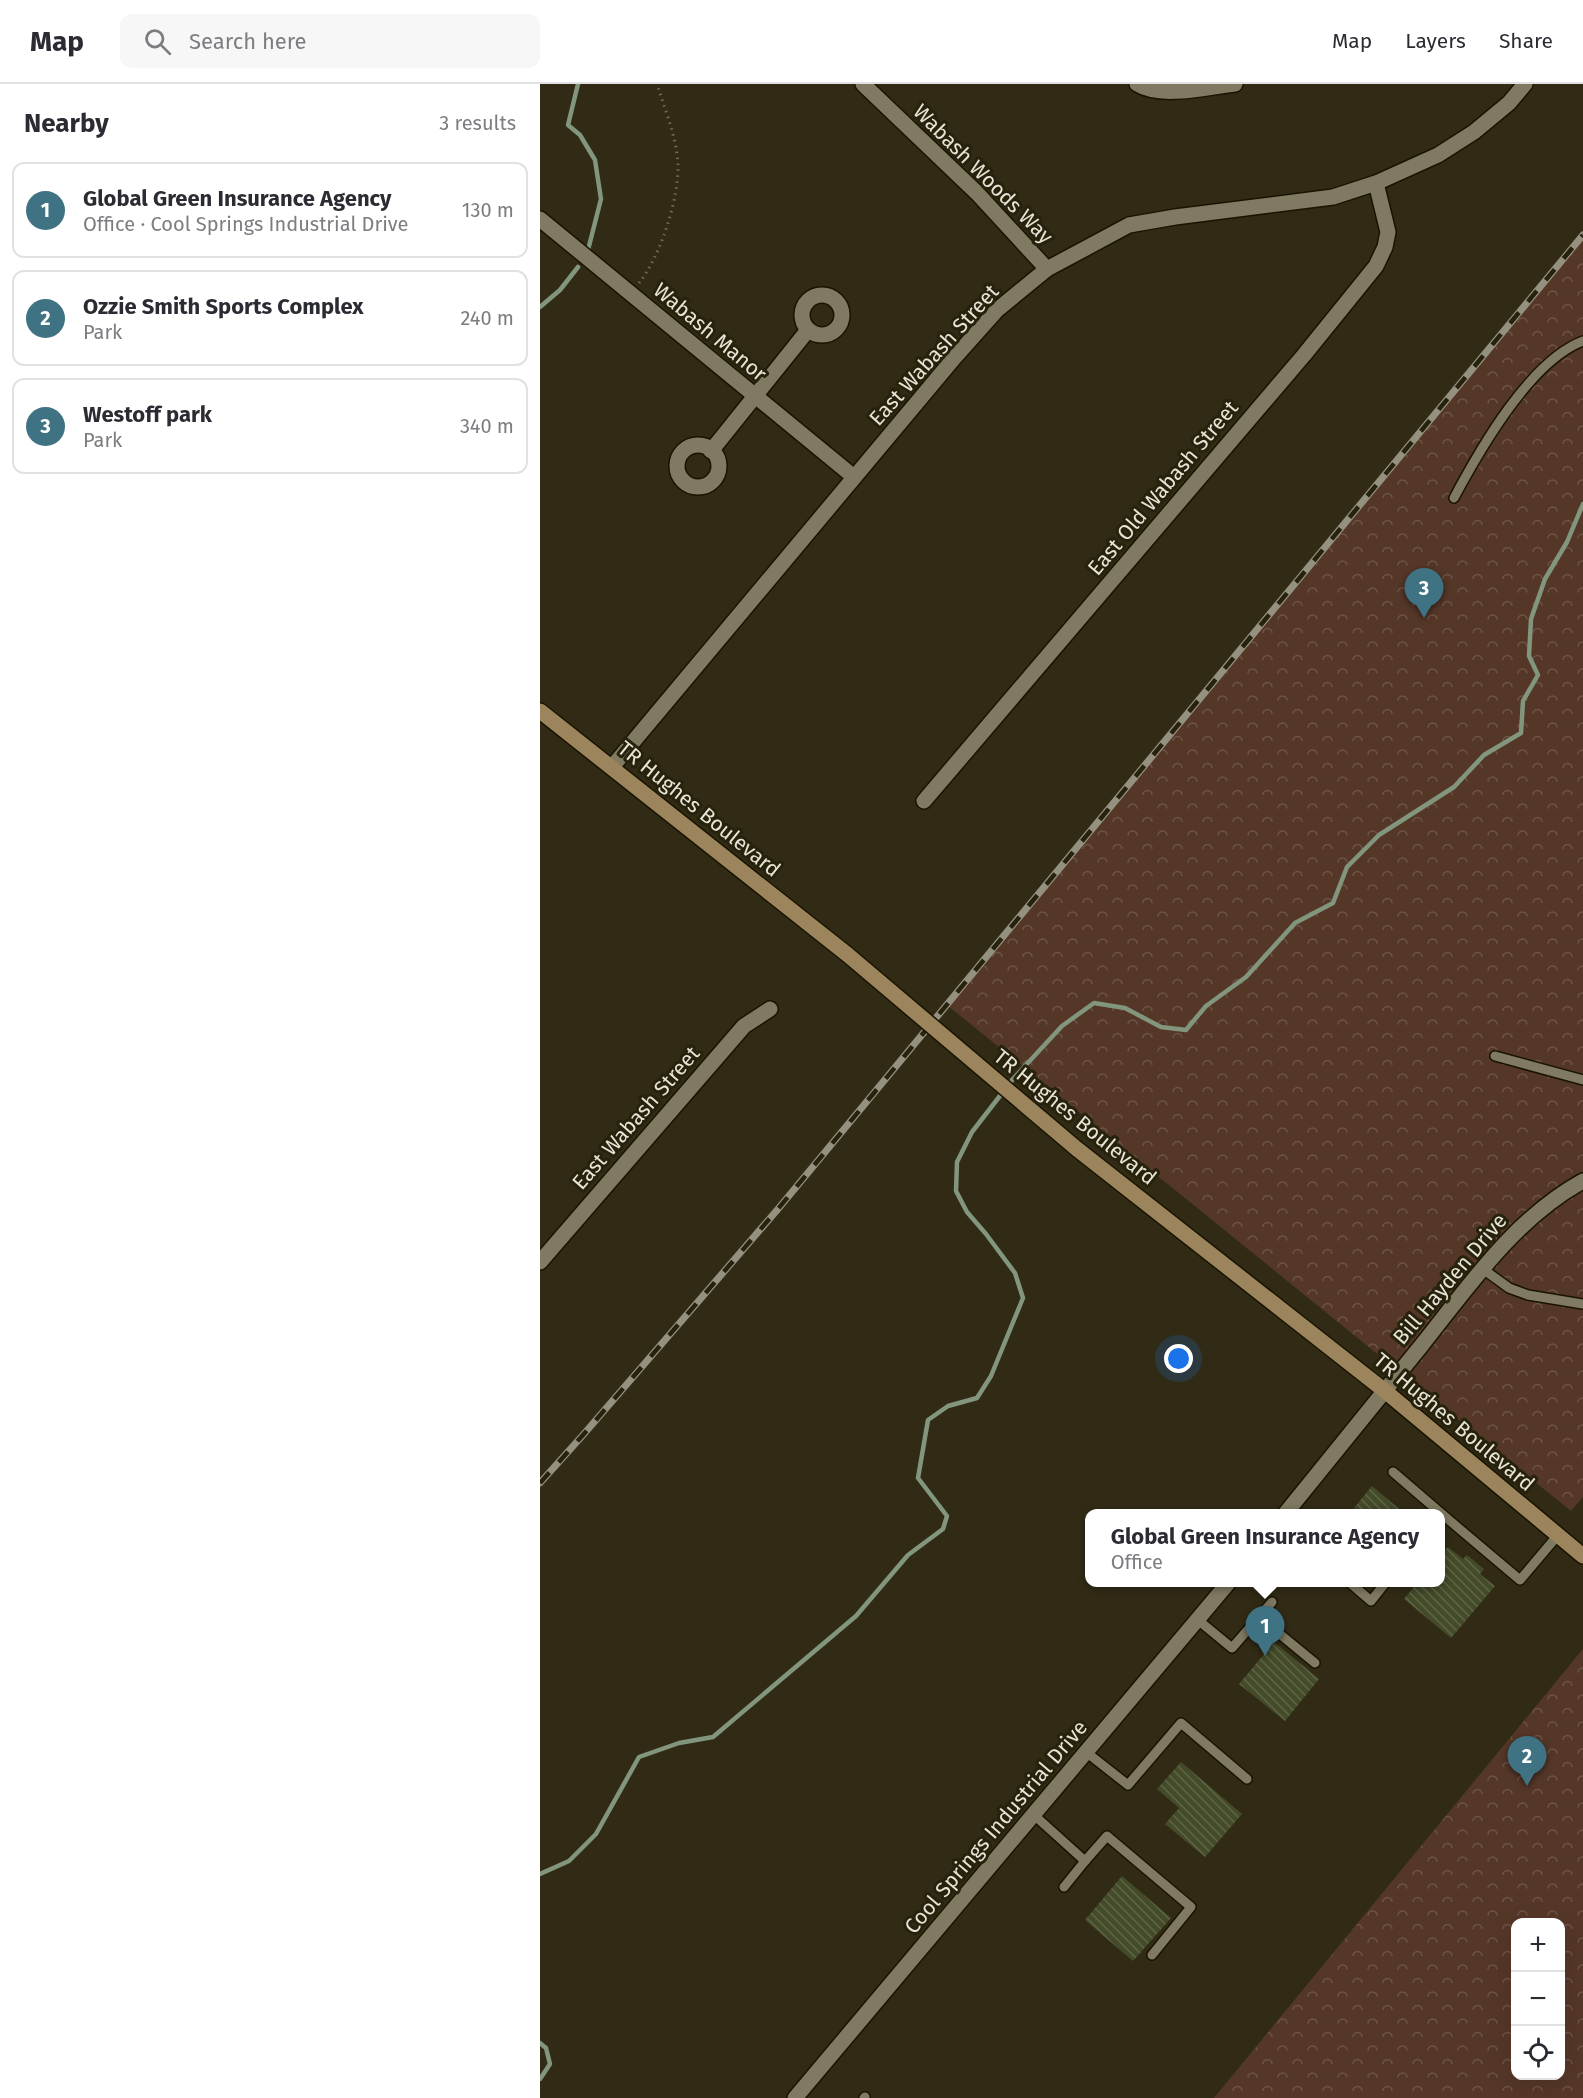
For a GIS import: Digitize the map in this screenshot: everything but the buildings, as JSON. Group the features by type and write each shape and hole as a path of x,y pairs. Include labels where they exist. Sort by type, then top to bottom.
{"main road":[{"name":"TR Hughes Boulevard","path":"540,711 848,955 1077,1149 1385,1391 1583,1556"}],"street":[{"name":"Wabash Woods Way","path":"863,84 977,193 1047,270"},
{"path":"1137,84 1170,92 1235,84"},
{"name":"East Wabash Street","path":"612,767 997,310 1047,270 1129,225 1332,197 1376,183 1438,155 1474,132 1509,103 1525,84"},
{"name":"East Old Wabash Street","path":"924,801 1304,355 1376,266 1385,247 1388,232 1376,183"},
{"name":"Wabash Manor","path":"540,219 854,477"},
{"path":"711,451 808,330"},
{"name":"East Wabash Street","path":"540,1262 744,1026 771,1009"},
{"name":"Bill Hayden Drive","path":"1385,1391 1483,1269 1526,1221 1563,1192 1583,1181"},
{"path":"1289,1509 1385,1391"},
{"name":"Cool Springs Industrial Drive","path":"795,2098 1225,1587"}],"lane":[{"path":"1454,498 1481,448 1519,395 1569,347 1583,341"},
{"path":"1496,1056 1583,1080"},
{"path":"1483,1269 1509,1288 1528,1295 1583,1304"},
{"path":"1393,1472 1433,1509"},
{"path":"1445,1519 1520,1580 1558,1535"},
{"path":"1355,1587 1371,1601 1382,1587"},
{"path":"1198,1620 1232,1648 1272,1602"},
{"path":"1259,1617 1316,1663"},
{"path":"1086,1752 1128,1785 1181,1723 1247,1779"},
{"path":"1034,1815 1085,1861"},
{"path":"1064,1887 1107,1836 1191,1907 1152,1955"}],"path":[{"path":"630,294 645,276 660,248 676,189 678,166 676,147 657,84"}],"green space":[{"path":"1583,232 1583,1497 1571,1511 947,1005"},
{"path":"1583,1649 1583,2098 1214,2098"}],"waterway":[{"path":"578,84 568,125 580,135 595,160 601,199 587,254"},
{"path":"540,307 560,290 578,267"},
{"path":"540,1874 569,1861 596,1834 639,1757 679,1743 713,1737 856,1616 908,1555 943,1529 947,1516 918,1478 928,1420 948,1406 977,1398 991,1376 1023,1298 1015,1273 967,1212 956,1191 957,1162 972,1132 1013,1079 1062,1026 1094,1003 1125,1008 1161,1027 1186,1030 1206,1006 1246,977 1295,923 1333,903 1347,867 1379,835 1454,787 1484,755 1521,733 1523,701 1538,675 1529,656 1531,619 1545,579 1567,542 1583,504"},
{"path":"540,2043 546,2048 550,2064 540,2079"}],"railway":[{"path":"540,1483 778,1209 1583,235"}],"place":[{"name":"Westoff park","path":"1424,618"},
{"name":"Global Green Insurance Agency","path":"1265,1656"},
{"name":"Ozzie Smith Sports Complex","path":"1527,1786"}]}
